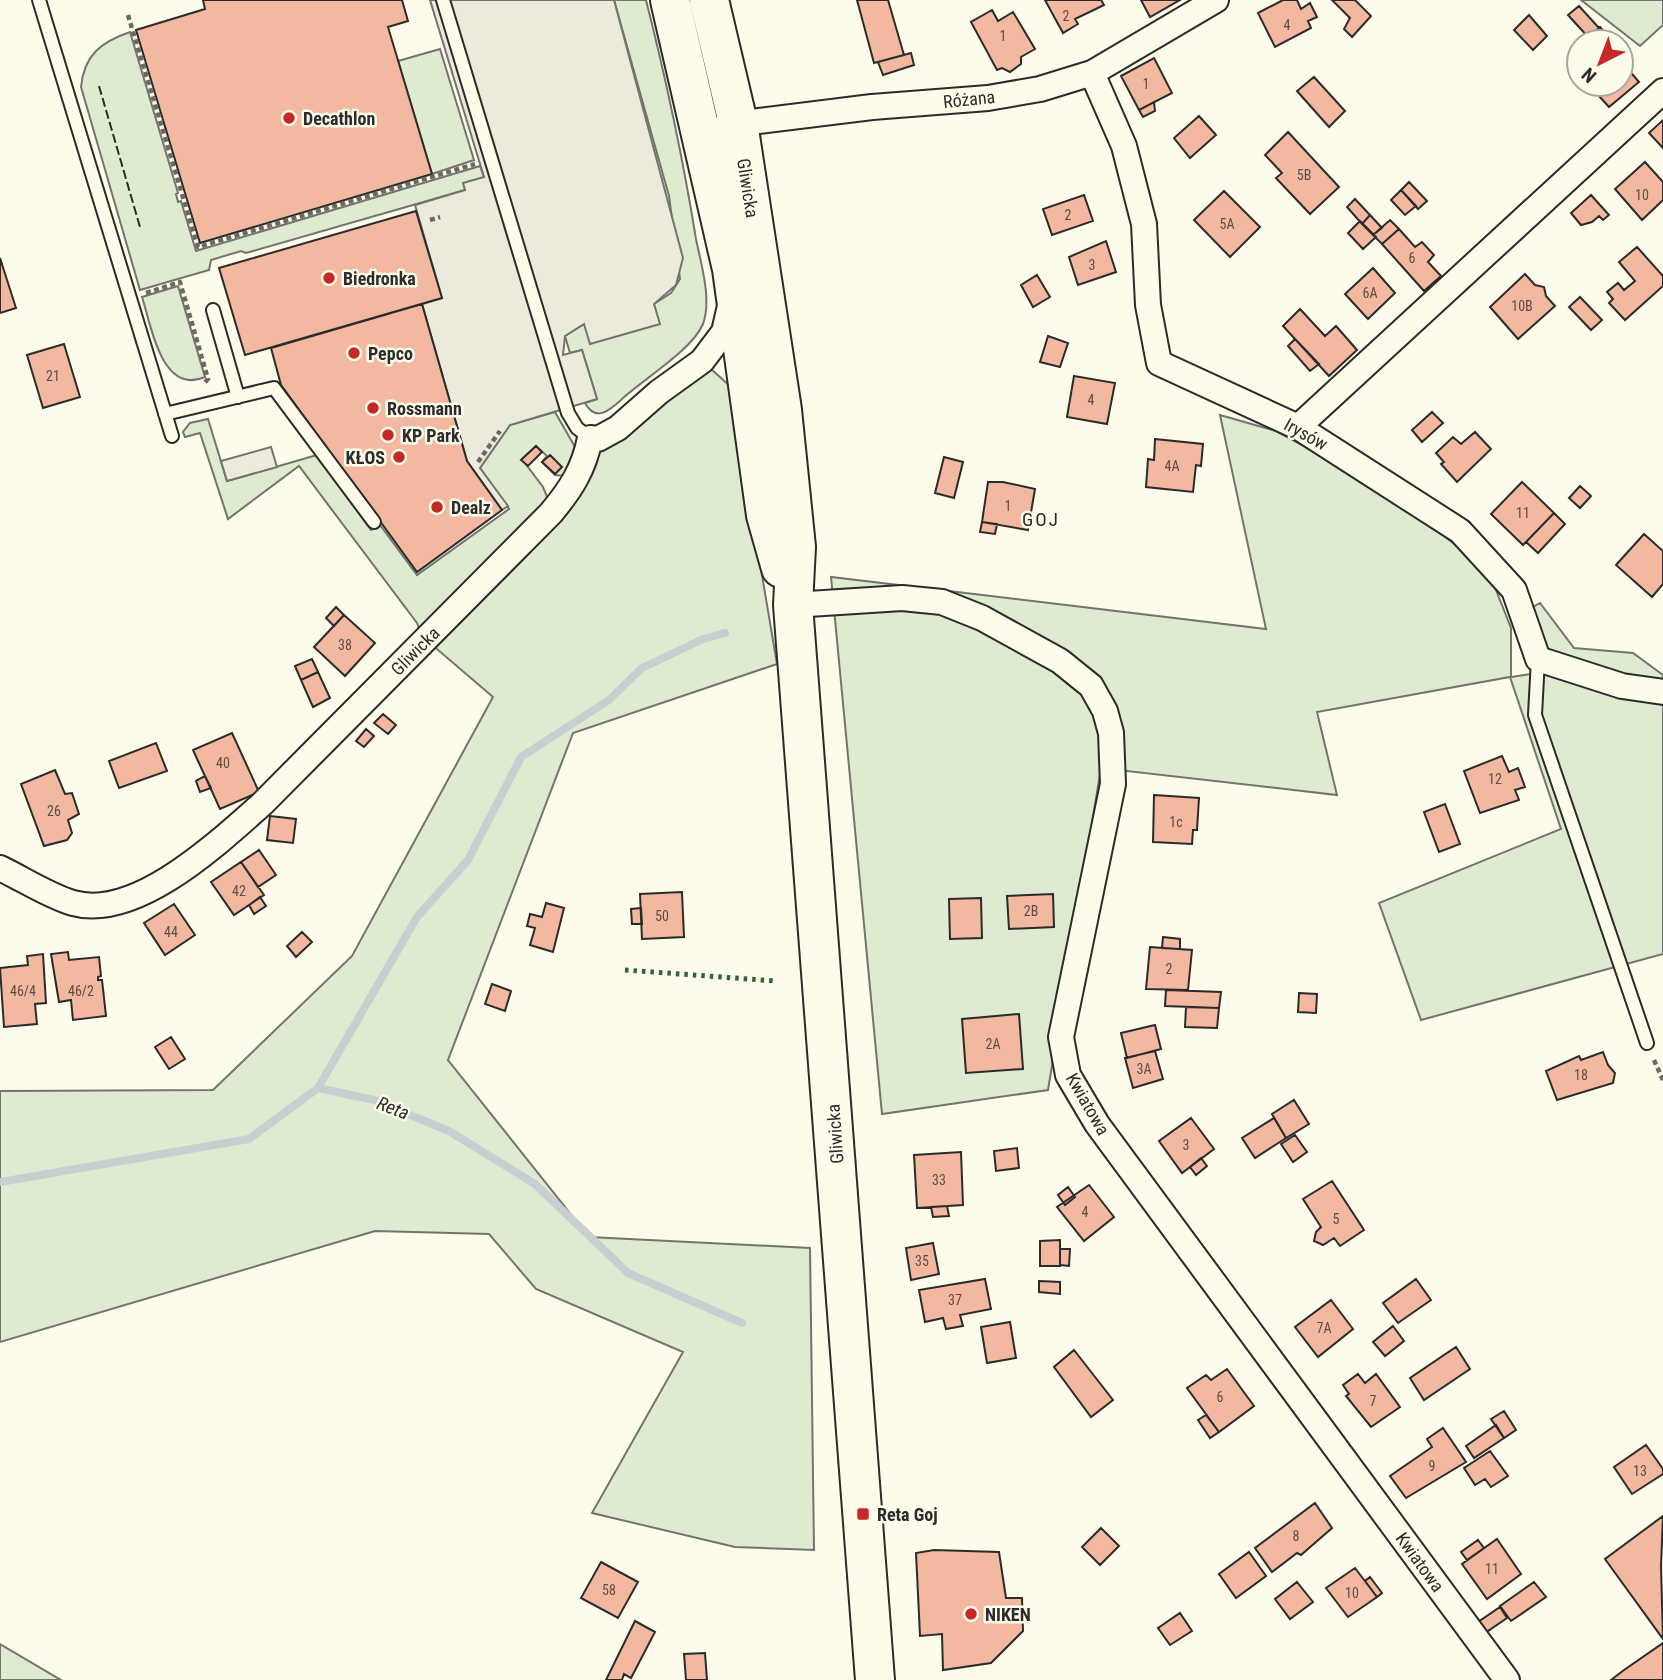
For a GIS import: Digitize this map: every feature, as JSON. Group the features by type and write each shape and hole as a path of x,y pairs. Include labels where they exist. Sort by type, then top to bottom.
{"main road":[{"name":"Gliwicka","path":"670,0 732,269 766,515 776,559 792,596"},
{"name":"Gliwicka","path":"709,0 738,123 782,410 796,547 792,596 876,1680"}],"street":[{"name":"Różana","path":"701,129 872,107 988,98 1040,89 1092,73 1216,0"},
{"name":"Irysów","path":"1092,73 1124,146 1144,224 1148,305 1159,363 1298,427 1460,531 1514,590 1538,659"},
{"path":"1298,427 1663,91"},
{"name":"Gliwicka","path":"0,868 75,903 125,902 152,888 212,848 262,804 551,513 575,483 586,460 590,438 598,439 618,428 713,349 727,321 732,269"},
{"name":"Kwiatowa","path":"792,596 902,598 942,602 982,618 1060,661 1091,686 1105,711 1111,733 1113,784 1061,1037 1068,1075 1097,1124 1158,1209 1507,1680"},
{"path":"1538,659 1622,686 1663,692"}],"lane":[{"path":"39,0 172,436"},
{"path":"443,0 568,413 577,428 590,438"},
{"path":"213,310 238,397"},
{"path":"165,414 274,388 374,522"},
{"path":"1538,659 1535,715 1647,1043"}],"path":[{"path":"128,15 198,247 492,159"},
{"path":"430,220 440,217"},
{"path":"155,379 169,377 185,387 208,379 180,282 162,288"},
{"path":"478,462 500,431"}],"green space":[{"path":"614,0 646,0 680,149 705,282 706,304 703,324 689,344 613,407 598,413 589,409 585,403 597,399 582,350 570,353 565,336 584,324 591,343 659,324 654,304 671,293 680,279 669,196"},
{"path":"1581,0 1663,0 1663,25 1640,46 1635,42 1635,28 1617,28"},
{"path":"130,32 178,193 178,202 181,201 196,251 480,166 484,177 465,190 246,253 241,251 211,260 209,270 140,290 81,87 86,66 96,51 111,40"},
{"path":"440,49 474,160 432,174 398,61"},
{"path":"178,286 205,377 190,380 178,376 168,367 149,324 142,297"},
{"path":"711,369 730,386 777,664 573,733 448,1060 589,1237 810,1248 814,1550 735,1547 592,1513 683,1352 536,1289 489,1234 375,1231 0,1342 0,1091 213,1090 352,956 493,697 431,644 605,446"},
{"path":"555,412 579,454 565,476 555,475 542,462 547,456 536,446 522,459 543,487 548,499 421,634 417,623 299,466 228,519 200,433 185,437 183,432 190,423 208,419 227,481 317,455 371,530 380,525 417,575 509,509 480,468 510,425"},
{"path":"1220,415 1276,431 1382,488 1488,570 1511,628 1511,677 1544,672 1533,607 1540,603 1574,648 1633,653 1663,675 1663,954 1421,1020 1379,903 1561,829 1510,677 1317,712 1337,795 1101,768 1048,1090 882,1114 831,577 1266,629"},
{"path":"0,1644 61,1680 0,1680"}],"shaded area":[{"path":"430,0 614,0 683,258 676,285 654,304 660,324 590,344 584,324 565,336 563,355 582,350 597,399 510,425 480,468 508,506 502,510 467,461 422,304 442,298 415,205 465,190 463,183 484,177"},
{"path":"271,447 277,467 227,481 221,461"}],"building":[{"name":"Decathlon","path":"203,0 402,0 408,21 388,27 432,174 200,243 136,30 205,9"},
{"path":"857,0 888,0 904,55 874,63"},
{"path":"1045,0 1101,0 1104,5 1075,19 1078,24 1063,33"},
{"path":"1141,0 1180,0 1150,17"},
{"path":"1283,0 1297,0 1301,9 1310,3 1317,17 1308,21 1311,28 1275,47 1258,13"},
{"path":"1332,0 1355,0 1371,16 1352,37 1344,29 1350,18"},
{"path":"1579,6 1599,28 1580,28 1568,15"},
{"path":"992,10 998,21 1013,12 1035,49 1021,57 1021,64 1010,72 1002,68 997,70 971,22"},
{"path":"1529,15 1547,36 1533,50 1514,30"},
{"path":"911,53 914,65 883,75 878,62"},
{"path":"1154,58 1172,93 1139,110 1121,76"},
{"path":"1314,77 1345,111 1329,127 1297,91"},
{"path":"1601,98 1620,98 1609,107"},
{"path":"1154,102 1155,111 1143,117 1139,110"},
{"path":"1199,116 1216,135 1190,158 1174,138"},
{"path":"1663,120 1663,148 1649,133"},
{"path":"1288,132 1339,187 1310,214 1276,178 1282,173 1265,155"},
{"path":"1645,162 1663,182 1663,200 1642,220 1615,189"},
{"path":"1409,182 1427,201 1418,209 1401,190"},
{"path":"1401,190 1416,206 1405,215 1391,200"},
{"path":"1224,191 1260,227 1230,257 1194,220"},
{"path":"1084,195 1093,221 1052,235 1043,209"},
{"path":"1591,195 1609,215 1603,220 1599,216 1592,222 1581,225 1571,213"},
{"path":"1355,199 1370,215 1362,224 1347,207"},
{"name":"Biedronka","path":"416,211 442,298 245,355 219,268"},
{"path":"1370,215 1382,228 1373,235 1362,224"},
{"path":"1390,220 1399,229 1382,244 1373,235"},
{"path":"1360,221 1376,237 1363,249 1348,233"},
{"path":"1399,229 1415,247 1422,242 1434,255 1428,262 1441,276 1424,291 1382,244"},
{"path":"1106,241 1116,272 1078,285 1069,257"},
{"path":"1637,247 1663,276 1663,286 1625,320 1609,303 1613,299 1607,292 1618,283 1624,290 1635,281 1619,262"},
{"path":"0,258 16,308 0,313"},
{"path":"1373,268 1395,293 1368,319 1345,294"},
{"path":"1525,274 1535,285 1544,287 1546,296 1555,306 1518,339 1490,307"},
{"path":"1037,275 1050,297 1033,307 1021,285"},
{"path":"1580,297 1602,320 1591,330 1569,307"},
{"name":"KP Park","path":"422,304 467,461 502,510 417,572 281,385 271,348"},
{"path":"1300,309 1325,336 1336,326 1357,350 1329,376 1283,326"},
{"path":"1048,336 1068,343 1060,367 1040,362"},
{"path":"1295,339 1319,364 1310,371 1288,346"},
{"path":"64,344 80,397 43,408 27,355"},
{"path":"1074,376 1115,383 1107,424 1067,417"},
{"path":"1432,412 1443,423 1422,442 1412,430"},
{"path":"1475,432 1491,449 1457,482 1441,464 1444,462 1436,453 1453,437 1461,444"},
{"path":"1155,439 1203,444 1201,466 1196,465 1193,492 1146,487 1148,459 1154,460"},
{"path":"536,446 542,452 528,466 521,460"},
{"path":"550,455 562,467 555,474 542,462"},
{"path":"944,457 963,462 954,498 935,493"},
{"path":"988,482 1003,482 1035,489 1028,530 982,522"},
{"path":"1522,482 1554,513 1523,545 1491,514"},
{"path":"1580,486 1591,496 1580,508 1569,498"},
{"path":"1554,513 1565,524 1538,553 1526,542"},
{"path":"982,522 997,524 995,534 980,532"},
{"path":"1644,534 1663,551 1663,584 1652,597 1616,565"},
{"path":"336,607 344,615 334,626 326,618"},
{"path":"344,615 375,643 345,676 314,647"},
{"path":"312,659 318,672 301,680 295,666"},
{"path":"318,672 330,698 313,707 301,680"},
{"path":"383,714 396,725 388,734 374,723"},
{"path":"366,729 374,736 364,747 356,741"},
{"path":"232,733 259,792 220,809 193,750"},
{"path":"156,743 167,771 119,788 109,761"},
{"path":"1502,756 1509,772 1518,768 1525,787 1515,790 1519,800 1480,813 1464,771"},
{"path":"55,770 65,794 72,793 79,814 68,820 72,833 67,840 44,846 21,784"},
{"path":"205,776 211,788 200,792 196,781"},
{"path":"1154,795 1199,798 1197,830 1193,830 1192,844 1153,842"},
{"path":"1445,804 1460,844 1439,852 1424,812"},
{"path":"270,816 296,819 293,843 267,840"},
{"path":"259,850 276,875 258,887 241,862"},
{"path":"241,862 264,895 234,915 211,882"},
{"path":"682,892 684,937 642,939 640,894"},
{"path":"1053,894 1054,927 1009,929 1007,896"},
{"path":"260,897 266,906 254,914 249,905"},
{"path":"981,898 982,938 950,939 949,899"},
{"path":"546,903 564,908 553,952 530,945 535,928 527,926 530,914 542,917"},
{"path":"174,904 195,935 165,955 144,923"},
{"path":"641,908 642,924 632,924 631,909"},
{"path":"302,932 312,942 296,957 287,946"},
{"path":"1163,937 1180,939 1180,949 1162,948"},
{"path":"1150,947 1192,950 1188,990 1146,989"},
{"path":"68,952 69,960 99,957 101,976 98,980 102,980 106,1016 73,1020 71,1000 59,1002 51,954"},
{"path":"43,954 46,1003 35,1004 37,1024 4,1027 0,968 28,965 27,956"},
{"path":"492,984 511,991 505,1011 485,1004"},
{"path":"1166,990 1221,992 1219,1008 1165,1006"},
{"path":"1299,993 1317,994 1316,1013 1298,1012"},
{"path":"1186,1007 1219,1008 1217,1028 1185,1027"},
{"path":"1019,1014 1023,1069 966,1073 962,1019"},
{"path":"1155,1025 1161,1049 1127,1058 1121,1033"},
{"path":"171,1037 185,1059 169,1069 155,1047"},
{"path":"1155,1051 1163,1079 1133,1088 1125,1058"},
{"path":"1603,1052 1608,1065 1615,1073 1613,1083 1557,1100 1546,1071 1579,1056 1581,1060"},
{"path":"1294,1100 1309,1124 1286,1138 1272,1114"},
{"path":"1191,1118 1214,1149 1182,1173 1159,1141"},
{"path":"1274,1118 1286,1138 1255,1158 1242,1138"},
{"path":"1295,1135 1307,1152 1293,1162 1281,1144"},
{"path":"1017,1148 1019,1168 996,1171 994,1151"},
{"path":"961,1152 963,1205 917,1208 914,1155"},
{"path":"1201,1158 1207,1166 1196,1175 1190,1167"},
{"path":"1332,1181 1364,1230 1340,1246 1334,1238 1323,1245 1314,1241 1316,1232 1321,1227 1303,1199"},
{"path":"1089,1185 1114,1217 1084,1241 1057,1207"},
{"path":"1068,1187 1075,1197 1065,1205 1058,1195"},
{"path":"947,1206 949,1216 933,1217 931,1207"},
{"path":"1060,1240 1060,1266 1040,1266 1040,1241"},
{"path":"933,1243 939,1274 911,1280 906,1248"},
{"path":"1060,1249 1070,1249 1069,1266 1060,1265"},
{"path":"985,1279 991,1309 960,1315 963,1326 946,1329 943,1318 925,1322 919,1290"},
{"path":"1416,1279 1431,1300 1398,1323 1383,1303"},
{"path":"1039,1281 1060,1282 1060,1294 1039,1292"},
{"path":"1331,1300 1353,1329 1318,1357 1295,1327"},
{"path":"1010,1322 1016,1358 987,1363 981,1327"},
{"path":"1393,1326 1404,1341 1385,1356 1373,1342"},
{"path":"1456,1347 1470,1369 1424,1400 1410,1378"},
{"path":"1074,1350 1113,1400 1091,1417 1054,1367"},
{"path":"1227,1369 1254,1406 1219,1432 1187,1388 1206,1375 1211,1380"},
{"path":"1358,1374 1365,1383 1376,1374 1400,1407 1371,1427 1346,1396 1349,1394 1343,1385"},
{"path":"1504,1411 1516,1430 1504,1438 1491,1419"},
{"path":"1206,1415 1219,1432 1210,1438 1198,1420"},
{"path":"1496,1425 1504,1438 1474,1458 1466,1446"},
{"path":"1443,1428 1466,1462 1406,1498 1390,1476 1432,1447 1427,1439"},
{"path":"1646,1445 1663,1469 1663,1474 1632,1494 1614,1467"},
{"path":"1490,1451 1508,1476 1491,1487 1485,1479 1475,1485 1464,1468"},
{"path":"1315,1503 1332,1528 1301,1555 1297,1553 1272,1572 1255,1548"},
{"path":"1663,1516 1661,1566 1663,1639 1605,1559"},
{"path":"1101,1528 1119,1546 1100,1565 1082,1547"},
{"path":"1497,1539 1521,1574 1487,1599 1462,1564"},
{"path":"1478,1540 1484,1548 1467,1560 1461,1552"},
{"name":"NIKEN","path":"934,1550 999,1552 1006,1598 1022,1598 1023,1631 991,1663 943,1670 942,1634 920,1636 916,1553"},
{"path":"1249,1552 1266,1576 1236,1598 1219,1574"},
{"path":"601,1562 638,1582 618,1618 581,1598"},
{"path":"1355,1568 1377,1597 1348,1617 1326,1588"},
{"path":"1370,1577 1382,1593 1377,1597 1365,1581"},
{"path":"1297,1582 1313,1602 1290,1619 1275,1599"},
{"path":"1534,1582 1546,1597 1511,1621 1500,1606"},
{"path":"1500,1607 1507,1618 1485,1633 1478,1622"},
{"path":"1180,1613 1192,1631 1170,1645 1158,1628"},
{"path":"635,1621 655,1632 631,1678 624,1674 622,1680 606,1680"},
{"path":"1663,1643 1663,1680 1611,1680 1624,1670"},
{"path":"705,1653 707,1680 686,1680 684,1654"}],"waterway":[{"path":"318,1088 417,917 468,860 521,757 609,700 642,668 703,639 725,633"},
{"name":"Reta","path":"0,1182 249,1139 318,1088 374,1100 449,1131 535,1184 628,1273 742,1323"}],"hedge":[{"path":"625,970 775,981"}],"fence":[{"path":"99,86 140,227"}],"place":[{"name":"Decathlon","path":"289,118"},
{"name":"Biedronka","path":"329,278"},
{"name":"Pepco","path":"354,353"},
{"name":"Rossmann","path":"373,408"},
{"name":"KP Park","path":"388,435"},
{"name":"KŁOS","path":"399,457"},
{"name":"Dealz","path":"437,507"},
{"name":"Reta Goj","path":"863,1514"},
{"name":"NIKEN","path":"971,1614"}],"district":[{"name":"GOJ","path":"1041,519"}]}
